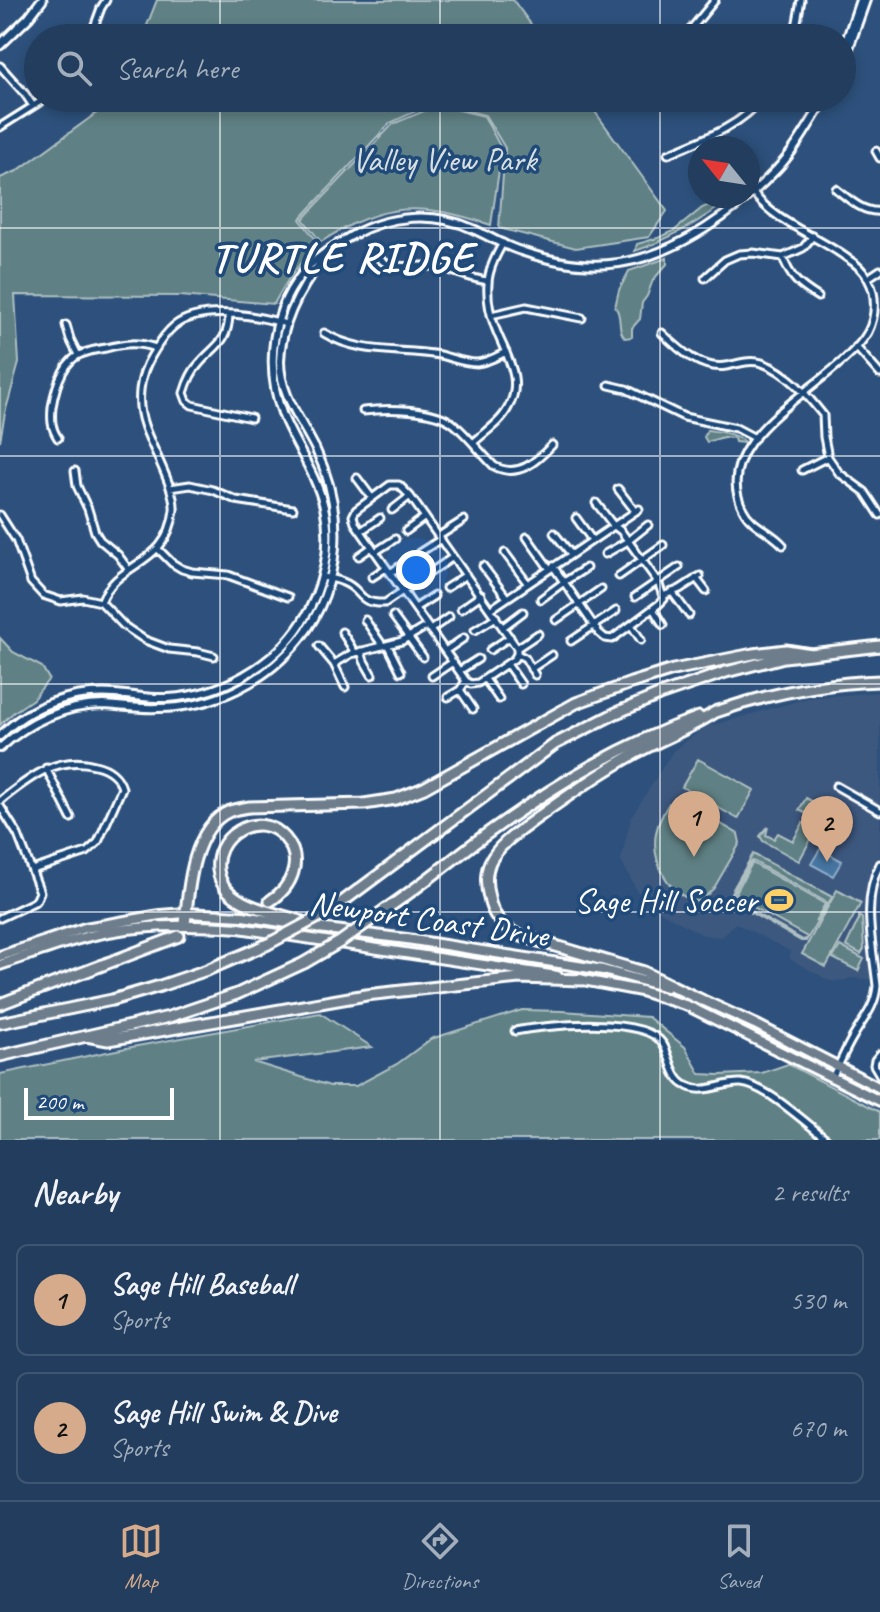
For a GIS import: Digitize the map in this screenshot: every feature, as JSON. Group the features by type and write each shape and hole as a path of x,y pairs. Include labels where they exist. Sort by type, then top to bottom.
{"highway":[{"path":"0,1023 112,1000 160,986 268,944 330,911 555,744 616,713 692,683 784,657 880,646"},
{"path":"185,925 189,885 200,845 219,818 231,811 249,807 364,804 396,799 424,788 576,703 631,683 673,670 753,654 786,650 811,654"},
{"path":"0,1056 169,1017 237,994 304,963 340,942 552,789 590,765 647,736 717,711 786,693 880,681"},
{"path":"701,1000 644,972 518,935 501,923 495,914 490,905 487,881 489,864 500,848 544,812 581,785 637,752 701,722 717,711"},
{"path":"270,901 288,885 295,861 287,840 277,831 256,824 245,827 221,848 218,871 225,888 245,902 318,928"},
{"path":"0,1004 179,936"},
{"path":"86,1036 108,1040 403,990 519,978 582,980"}],"main road":[{"path":"0,45 42,0"},
{"name":"Newport Coast Drive","path":"0,956 85,928 186,913 243,916 407,939 603,970 649,981 755,1024 880,1088"},
{"name":"Newport Coast Drive","path":"0,965 107,932 185,925 239,928 582,980 641,991 688,1006 880,1101"}],"street":[{"path":"95,24 106,0"},
{"path":"695,24 715,0"},
{"path":"797,24 801,0"},
{"path":"852,24 860,0"},
{"path":"856,28 866,0"},
{"path":"0,66 24,93"},
{"path":"0,127 24,112"},
{"path":"668,154 729,127 750,112"},
{"path":"760,185 779,167 817,112"},
{"path":"876,151 880,158"},
{"path":"836,189 871,212 880,211"},
{"path":"760,199 790,224 853,262 868,278 874,300 873,319 867,334 856,347 779,412 755,438 742,458 737,472 739,501 750,520 783,545"},
{"path":"0,736 25,715 74,696 100,693 168,698 210,690 264,663 291,637 318,592 326,552 326,520 311,474 282,413 273,379 273,345 289,294 311,264 352,235 394,219 412,217 469,227 520,251 554,261 583,265 638,260 690,237 733,208"},
{"path":"705,278 725,260 739,254 783,257 803,248 813,236"},
{"path":"473,443 503,417 510,406 516,384 513,366 491,315 488,281 503,243"},
{"path":"373,252 393,266 439,267 488,281"},
{"path":"783,257 788,273 818,297"},
{"path":"868,278 880,270"},
{"path":"491,315 526,307 582,318"},
{"path":"101,602 111,583 158,549 167,535 175,507 143,424 139,404 140,383 146,364 156,348 172,327 197,315 235,313 282,322"},
{"path":"229,315 227,333 199,363 184,393 192,405 251,418"},
{"path":"0,748 24,728 50,715 78,707 101,705 157,709 190,706 225,696 273,666 299,640 318,609 331,579 336,534 333,504 323,467 283,385 280,363 282,322"},
{"path":"66,325 78,355"},
{"path":"324,333 354,347 437,355 473,363 488,361 506,352"},
{"path":"662,333 684,353 705,365 724,367 741,361 762,363 791,379 823,415 828,457 839,473 865,492 880,515"},
{"path":"58,438 53,432 51,420 55,389 60,376 78,355 127,343 156,348"},
{"path":"856,347 880,374"},
{"path":"609,385 626,389 684,417 736,428 755,438"},
{"path":"363,411 404,409 441,418 453,423 494,466 507,470 529,466 552,445"},
{"path":"298,447 310,439"},
{"path":"802,470 828,457"},
{"path":"311,474 323,467"},
{"path":"75,471 77,486 95,532 129,570"},
{"path":"357,478 372,498"},
{"path":"170,488 190,485 236,500 293,509"},
{"path":"535,675 517,651 481,595 399,485 390,485 356,510 353,516 355,523 466,681 471,684 485,679 514,659 517,651 538,634"},
{"path":"491,609 637,510 618,489"},
{"path":"392,510 410,496"},
{"path":"596,503 658,582 664,597"},
{"path":"0,515 16,540 31,582 43,595 61,601 83,598 101,602 124,626 145,640 169,649 214,656"},
{"path":"406,531 425,517"},
{"path":"361,531 380,518"},
{"path":"576,518 592,540"},
{"path":"419,553 464,520"},
{"path":"605,554 648,525"},
{"path":"554,533 571,554"},
{"path":"527,537 605,638 612,639 653,609 664,597 698,577 706,591"},
{"path":"359,556 395,539"},
{"path":"619,576 663,545"},
{"path":"158,549 182,569 228,575 288,597"},
{"path":"505,553 528,584"},
{"path":"322,577 345,582 372,603 385,603 453,557"},
{"path":"372,577 409,560"},
{"path":"483,566 507,598"},
{"path":"635,597 679,567"},
{"path":"541,599 586,568"},
{"path":"446,588 466,575"},
{"path":"556,620 601,589"},
{"path":"672,592 689,615"},
{"path":"461,609 481,595"},
{"path":"415,608 434,596"},
{"path":"653,609 663,625"},
{"path":"571,641 616,611"},
{"path":"503,627 523,612"},
{"path":"393,616 423,657"},
{"path":"334,664 358,652 409,637 449,617"},
{"path":"475,630 496,617"},
{"path":"365,620 386,646 401,672"},
{"path":"631,625 641,640"},
{"path":"342,632 372,675"},
{"path":"490,650 510,637"},
{"path":"445,651 464,638"},
{"path":"319,646 334,664 345,687"},
{"path":"531,669 552,655"},
{"path":"459,671 478,659"},
{"path":"432,676 453,662"},
{"path":"507,664 521,684"},
{"path":"485,679 499,699"},
{"path":"448,697 460,690 466,681"},
{"path":"460,690 473,709"},
{"path":"0,918 37,899 40,892 18,835 0,804 46,768 69,761 102,766 120,779 122,788 94,847 32,870"},
{"path":"46,768 71,818"},
{"path":"836,786 880,811"},
{"path":"832,1077 856,1030 873,1007 876,996 870,898 880,864"},
{"path":"515,1031 579,1024 642,1030 662,1043 682,1084 701,1089 741,1083 747,1085 780,1103 828,1140"},
{"path":"880,1054 874,1065 880,1075"}],"shaded area":[{"path":"880,692 880,889 867,887 871,978 830,981 790,959 790,951 735,923 722,937 703,935 659,911 637,891 621,860 631,818 673,751 706,727 809,698"},
{"path":"820,849 842,861 833,876 811,864"}],"green space":[{"path":"157,0 513,0 531,24 148,24"},
{"path":"98,112 414,112 390,123 300,219 319,244 294,272 274,304 180,296 15,295 19,363 0,441 0,178 17,171"},
{"name":"Valley View Park","path":"421,112 467,112 484,116 502,150 491,225 444,212 404,210 364,219 321,242 303,219 393,124"},
{"path":"473,112 595,112 667,211 649,237 576,248 499,228 505,148 485,115"},
{"path":"702,208 718,208 687,228 635,251 637,244 674,231"},
{"path":"667,258 667,264 653,280 642,303 640,319 632,328 632,337 625,338 615,307 619,290 629,271"},
{"path":"707,430 733,435 745,443 723,437 707,442 704,437"},
{"path":"0,638 13,652 42,667 49,679 33,699 0,725"},
{"path":"698,759 754,790 738,819 682,787"},
{"path":"806,798 826,809 819,820 799,810"},
{"path":"669,803 702,813 738,834 740,843 714,888 700,902 689,899 671,886 656,855 656,833"},
{"path":"803,823 816,830 799,861 763,841 760,836 768,827 766,835 774,839 778,833 793,841"},
{"name":"Sage Hill Soccer","path":"753,854 832,897 806,941 801,941 730,901 729,896","holes":["753,861 826,902 826,905 815,922 825,904 752,863 734,896 807,937 803,940 732,900 732,895"]},
{"path":"837,890 861,903 826,967 802,954"},
{"path":"859,916 862,918 864,949 861,954 846,946"},
{"path":"840,946 864,959 858,971 833,958"},
{"path":"522,1010 648,1017 685,1047 700,1074 762,1073 788,1064 880,1112 880,1140 0,1140 0,1074 320,1013 372,1047 253,1062 330,1086 356,1086 397,1064 431,1039"}],"tunnel":[{"path":"179,936 270,901"}],"place":[{"name":"Sage Hill Baseball","path":"694,857"},
{"name":"Sage Hill Swim & Dive","path":"827,862"},
{"name":"Sage Hill Soccer","path":"779,900"}],"district":[{"name":"TURTLE RIDGE","path":"343,256"}]}
